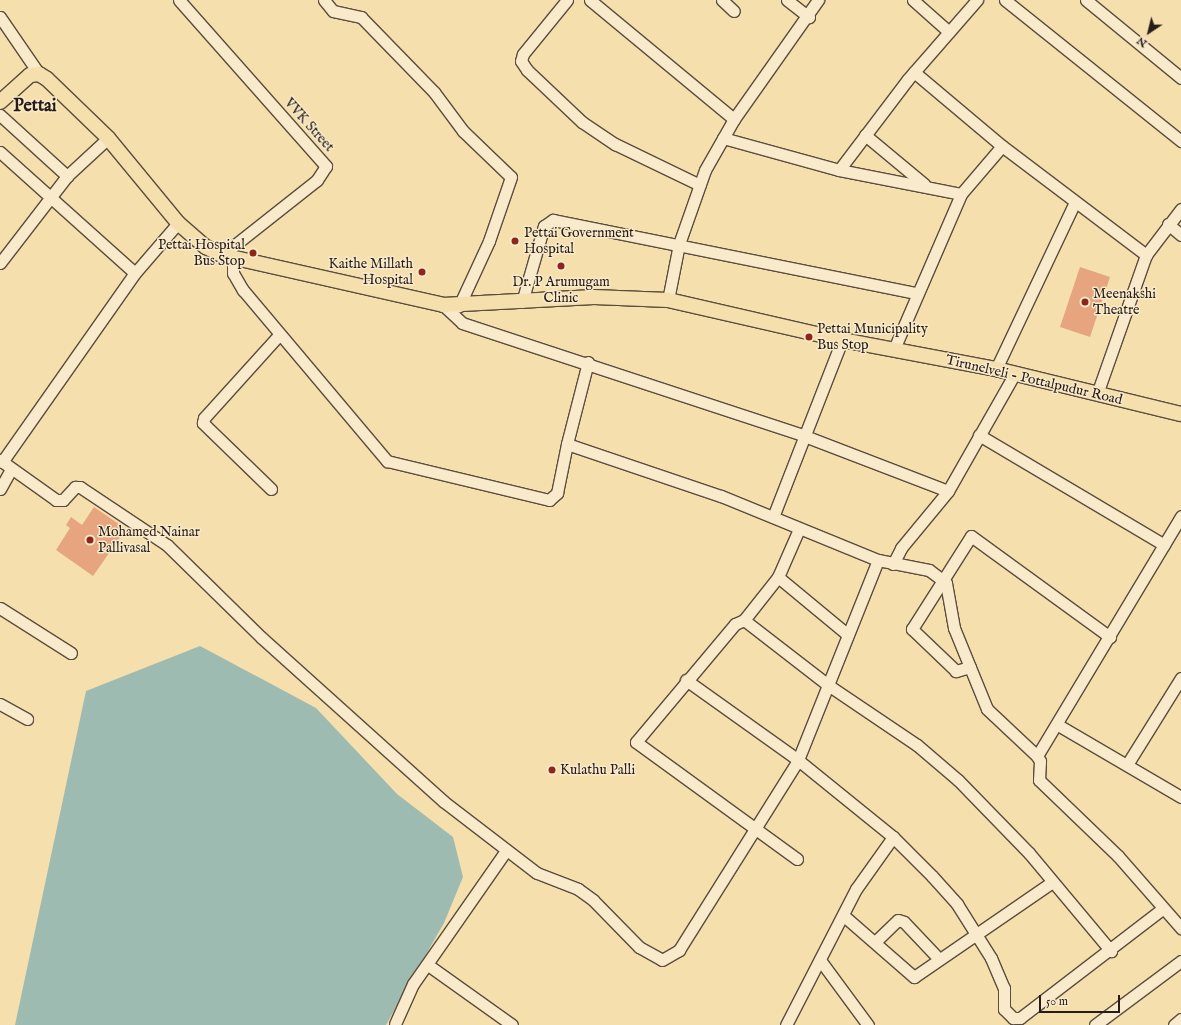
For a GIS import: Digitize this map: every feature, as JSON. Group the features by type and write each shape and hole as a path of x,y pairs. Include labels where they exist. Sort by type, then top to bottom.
{"main road":[{"name":"Tirunelveli - Pottalpudur Road","path":"39,74 108,138 178,223 206,247 228,256 443,305 459,306 594,297 668,300 842,340 996,369 1014,375 1181,414"},
{"path":"0,102 17,85 39,74"}],"street":[{"name":"VVK Street","path":"179,0 326,166 317,180 228,256"},
{"path":"324,0 333,11 358,15 434,92 463,131 511,177 489,241 459,306"},
{"path":"567,0 523,54 521,61 527,70 582,122 615,144 700,185"},
{"path":"590,0 734,119"},
{"path":"722,0 734,11"},
{"path":"787,0 809,17"},
{"path":"668,300 680,244 700,185 723,138 734,119 809,17 818,0"},
{"path":"914,0 949,32"},
{"path":"839,170 864,135 914,72 977,0"},
{"path":"1005,0 1181,141"},
{"path":"1086,0 1181,78"},
{"path":"0,17 39,74"},
{"path":"914,72 1002,146 1146,255"},
{"path":"0,115 67,176"},
{"path":"864,135 925,185"},
{"path":"2,256 67,176 108,138"},
{"path":"723,138 839,170 925,185 961,194"},
{"path":"894,349 916,293 961,194 1002,146"},
{"path":"0,152 48,198 135,273"},
{"path":"996,369 1075,202"},
{"path":"1096,394 1146,255 1168,224 1181,209"},
{"path":"522,302 541,233 548,222 560,221 680,244 916,293"},
{"path":"0,489 5,464 135,273 178,223"},
{"path":"1168,224 1181,235"},
{"path":"228,256 236,280 279,335 380,454 394,464 549,500 557,493 566,444 588,362"},
{"path":"443,305 462,323 588,362 802,436 948,490"},
{"path":"271,489 204,423 204,418 279,335"},
{"path":"773,517 802,436 842,340"},
{"path":"893,564 901,548 948,490 1014,375"},
{"path":"979,435 1164,545"},
{"path":"566,444 773,517 799,529 878,560 893,564 918,567 943,577"},
{"path":"5,464 56,500 63,500 75,487 80,487 137,523 174,553 262,638 505,852 537,873 578,889 639,947 662,960 679,950 798,760 847,634 878,560"},
{"path":"1037,756 1058,725 1181,516"},
{"path":"797,859 754,830 636,742 686,680 735,624 744,620 778,577 799,529"},
{"path":"970,667 956,671 912,629 943,577 971,536 1110,637"},
{"path":"778,577 847,634"},
{"path":"943,577 954,628 988,709 1037,756 1040,761 1039,780 1118,856 1162,909 1181,928"},
{"path":"0,608 71,653"},
{"path":"744,620 828,685 897,730 958,780 1052,882 1111,951"},
{"path":"1128,763 1181,678"},
{"path":"686,680 798,760 893,837 957,904 975,932 1004,988 1004,1009 1019,1022 1111,951 1162,909"},
{"path":"0,704 27,719"},
{"path":"1058,725 1128,763 1181,797"},
{"path":"786,1025 844,916 856,889 893,837"},
{"path":"395,1025 413,984 428,965 505,852"},
{"path":"844,916 876,941 914,977 975,932 1052,882"},
{"path":"876,941 898,920 904,922 939,959"},
{"path":"820,960 868,1025"},
{"path":"1095,1025 1181,961"},
{"path":"428,965 512,1025"},
{"path":"1174,1025 1181,1019"}],"water":[{"path":"200,646 316,708 397,794 453,837 463,877 444,923 386,1025 15,1025 86,691"}],"building":[{"name":"Meenakshi Theatre","path":"1080,267 1110,277 1090,337 1060,327"},
{"name":"Mohamed Nainar Pallivasal","path":"94,507 126,529 93,576 56,550 70,528 66,525 71,517 82,525"}],"place":[{"name":"Pettai Government Hospital","path":"515,241"},
{"name":"Pettai Hospital Bus Stop","path":"253,253"},
{"name":"Dr. P Arumugam Clinic","path":"561,266"},
{"name":"Kaithe Millath Hospital","path":"422,272"},
{"name":"Meenakshi Theatre","path":"1085,302"},
{"name":"Pettai Municipality Bus Stop","path":"809,337"},
{"name":"Mohamed Nainar Pallivasal","path":"90,540"},
{"name":"Kulathu Palli","path":"552,770"}],"district":[{"name":"Pettai","path":"35,107"}]}
